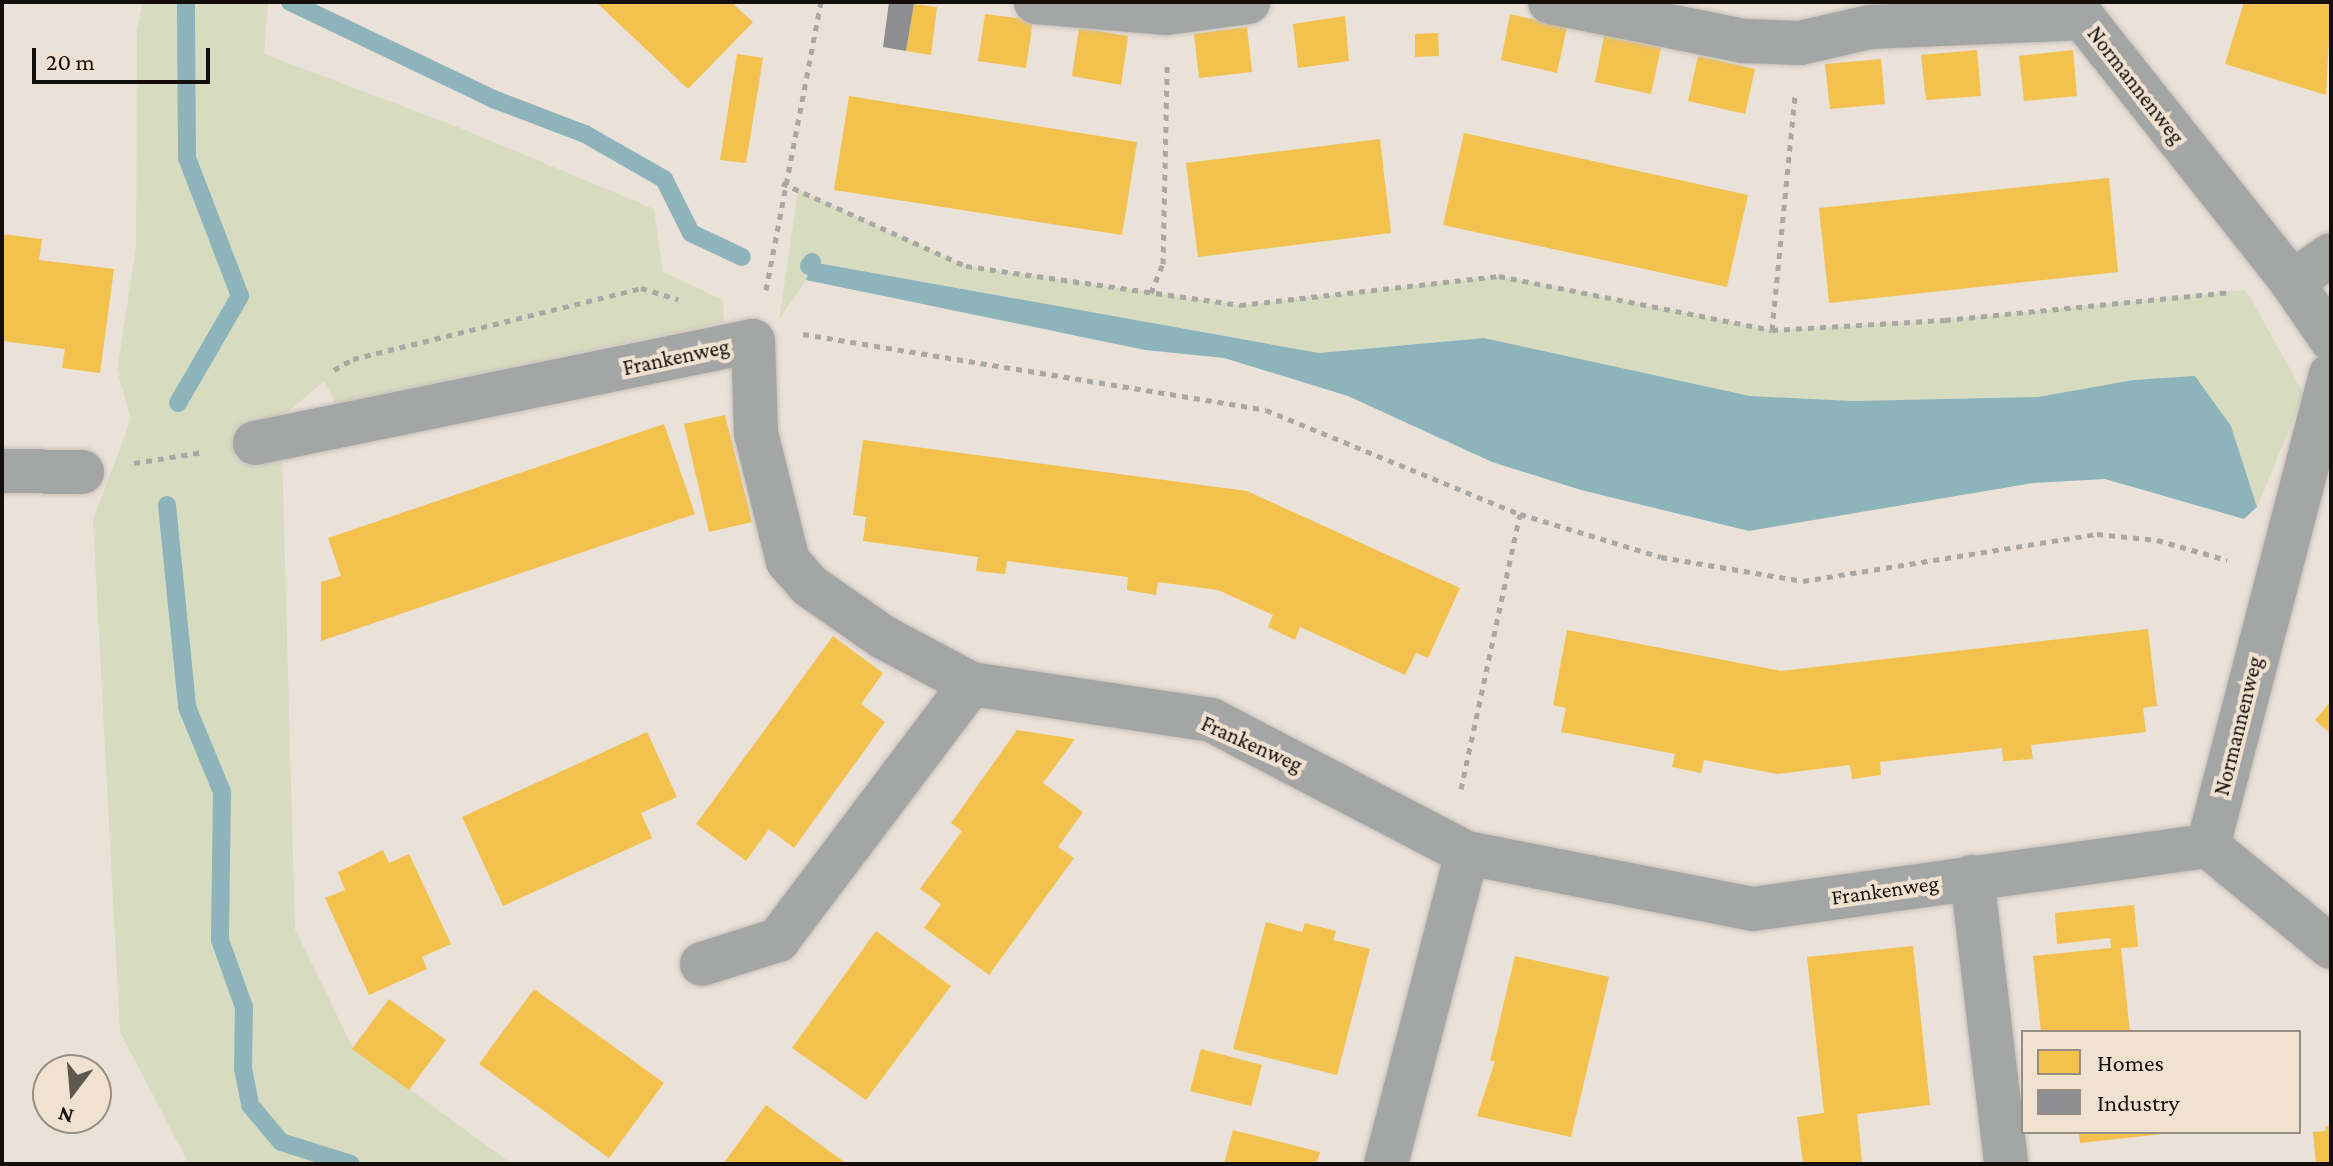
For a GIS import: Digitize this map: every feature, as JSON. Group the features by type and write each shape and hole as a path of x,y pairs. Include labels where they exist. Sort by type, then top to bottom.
{"street":[{"path":"1036,2 1167,13 1248,2"},
{"name":"Normannenweg","path":"1550,2 1744,41 1800,43 1871,14 2083,18 2292,282 2331,339"},
{"path":"2292,282 2331,255"},
{"name":"Frankenweg","path":"255,443 753,341 756,433 788,561 810,586 883,637 971,684 1211,720 1467,853 1753,909 2208,846"},
{"name":"Normannenweg","path":"2208,846 2276,575 2331,375"},
{"path":"2,471 82,472"},
{"path":"702,964 778,940 971,684"},
{"path":"2208,846 2331,947"},
{"path":"1386,1164 1467,853"},
{"path":"1972,877 2006,1164"}],"path":[{"path":"821,2 782,183 753,341 802,334 1266,410 1520,514 1661,557 1803,581 2097,534 2157,540 2276,575"},
{"path":"1151,293 1163,264 1167,13"},
{"path":"1772,330 1800,43"},
{"path":"782,183 966,266 1240,305 1499,276 1772,330 1945,320 2292,282"},
{"path":"327,374 353,359 641,288"},
{"path":"82,472 255,443"},
{"path":"1467,853 1460,797 1520,514"}],"green space":[{"path":"143,2 268,2 264,54 453,125 654,209 663,272 723,300 724,322 336,404 324,381 281,418 295,929 353,1048 512,1164 189,1164 120,1032 93,520 131,419 117,370 136,248 137,30"},
{"path":"798,190 966,266 1240,305 1499,276 1772,330 1945,320 2246,290 2304,394 2257,507 2231,426 2133,380 2038,397 1853,401 1750,396 1484,338 1319,353 812,262 806,280 779,320"}],"water":[{"path":"812,262 1319,353 1484,338 1750,396 1853,401 2038,397 2133,380 2195,376 2231,426 2257,507 2244,519 2105,479 2033,483 1749,531 1581,490 1492,462 1348,396 1224,358 1145,350 806,280"}],"building: Homes":[{"path":"596,2 731,2 753,22 688,89"},
{"path":"2244,2 2331,2 2326,95 2225,64"},
{"path":"914,4 937,7 931,55 906,51"},
{"path":"985,14 1033,20 1026,68 978,61"},
{"path":"1510,14 1567,27 1557,73 1501,60"},
{"path":"1345,16 1349,61 1298,68 1293,24"},
{"path":"1247,27 1252,72 1199,78 1194,34"},
{"path":"1079,28 1128,36 1121,85 1072,76"},
{"path":"1438,33 1439,56 1415,57 1415,34"},
{"path":"1604,36 1661,48 1651,94 1595,82"},
{"path":"1977,50 1981,96 1926,100 1921,55"},
{"path":"2073,50 2077,96 2024,101 2019,56"},
{"path":"737,54 763,58 746,163 720,160"},
{"path":"1698,56 1755,69 1745,114 1688,101"},
{"path":"1881,59 1885,104 1830,109 1825,64"},
{"path":"849,96 1137,142 1122,235 834,190"},
{"path":"1464,133 1748,195 1727,287 1443,225"},
{"path":"1380,139 1391,233 1198,257 1186,163"},
{"path":"2109,178 2118,272 1829,303 1819,208"},
{"path":"2,234 42,239 39,260 114,269 100,373 62,368 65,349 2,341"},
{"path":"725,415 752,522 709,532 684,424"},
{"path":"664,424 695,514 321,641 321,582 341,576 328,538"},
{"path":"863,440 1247,491 1460,588 1428,658 1416,653 1405,675 1300,627 1295,640 1268,627 1273,615 1218,590 1158,582 1156,595 1127,590 1128,577 1007,561 1005,574 976,571 978,557 863,541 866,517 853,515"},
{"path":"2148,629 2157,706 2143,708 2146,732 2031,745 2033,759 2003,761 2002,748 1880,762 1881,775 1852,779 1850,765 1777,774 1704,760 1701,773 1672,767 1675,754 1561,732 1566,708 1553,705 1567,630 1781,671"},
{"path":"833,636 883,673 861,704 885,722 794,848 769,829 746,861 696,824"},
{"path":"2331,701 2331,734 2315,720"},
{"path":"1017,730 1075,739 1043,783 1083,812 1058,847 1074,858 989,975 924,928 941,904 920,889 962,831 951,823"},
{"path":"647,732 677,797 641,813 652,838 503,906 462,817"},
{"path":"383,850 389,863 409,854 451,944 422,957 427,969 369,995 325,898 345,890 338,872"},
{"path":"2134,905 2138,947 2121,948 2130,1030 2041,1030 2033,956 2111,948 2110,938 2057,944 2055,913"},
{"path":"1266,922 1302,932 1305,923 1336,931 1333,940 1370,949 1337,1075 1233,1049"},
{"path":"876,931 951,986 866,1100 792,1048"},
{"path":"1913,946 1930,1105 1857,1114 1862,1162 1803,1164 1797,1117 1824,1113 1807,957"},
{"path":"1515,956 1609,977 1571,1137 1477,1116 1495,1061 1490,1061"},
{"path":"534,989 664,1083 609,1158 479,1064"},
{"path":"389,999 446,1040 409,1090 352,1049"},
{"path":"1201,1049 1262,1065 1251,1106 1190,1091"},
{"path":"766,1105 847,1164 723,1164"},
{"path":"2325,1126 2331,1126 2331,1164 2316,1164 2313,1132 2326,1131"},
{"path":"1233,1130 1320,1152 1316,1164 1224,1164"},
{"path":"2079,1134 2162,1134 2080,1143"}],"building: Industry":[{"path":"889,2 914,4 906,51 883,47"}],"waterway":[{"path":"178,403 240,296 187,158 186,2"},
{"path":"290,2 493,99 585,134 664,179 691,233 742,257"},
{"path":"809,266 812,262"},
{"path":"167,505 187,707 222,792 220,940 244,1007 243,1068 250,1105 281,1142 351,1164"}]}
